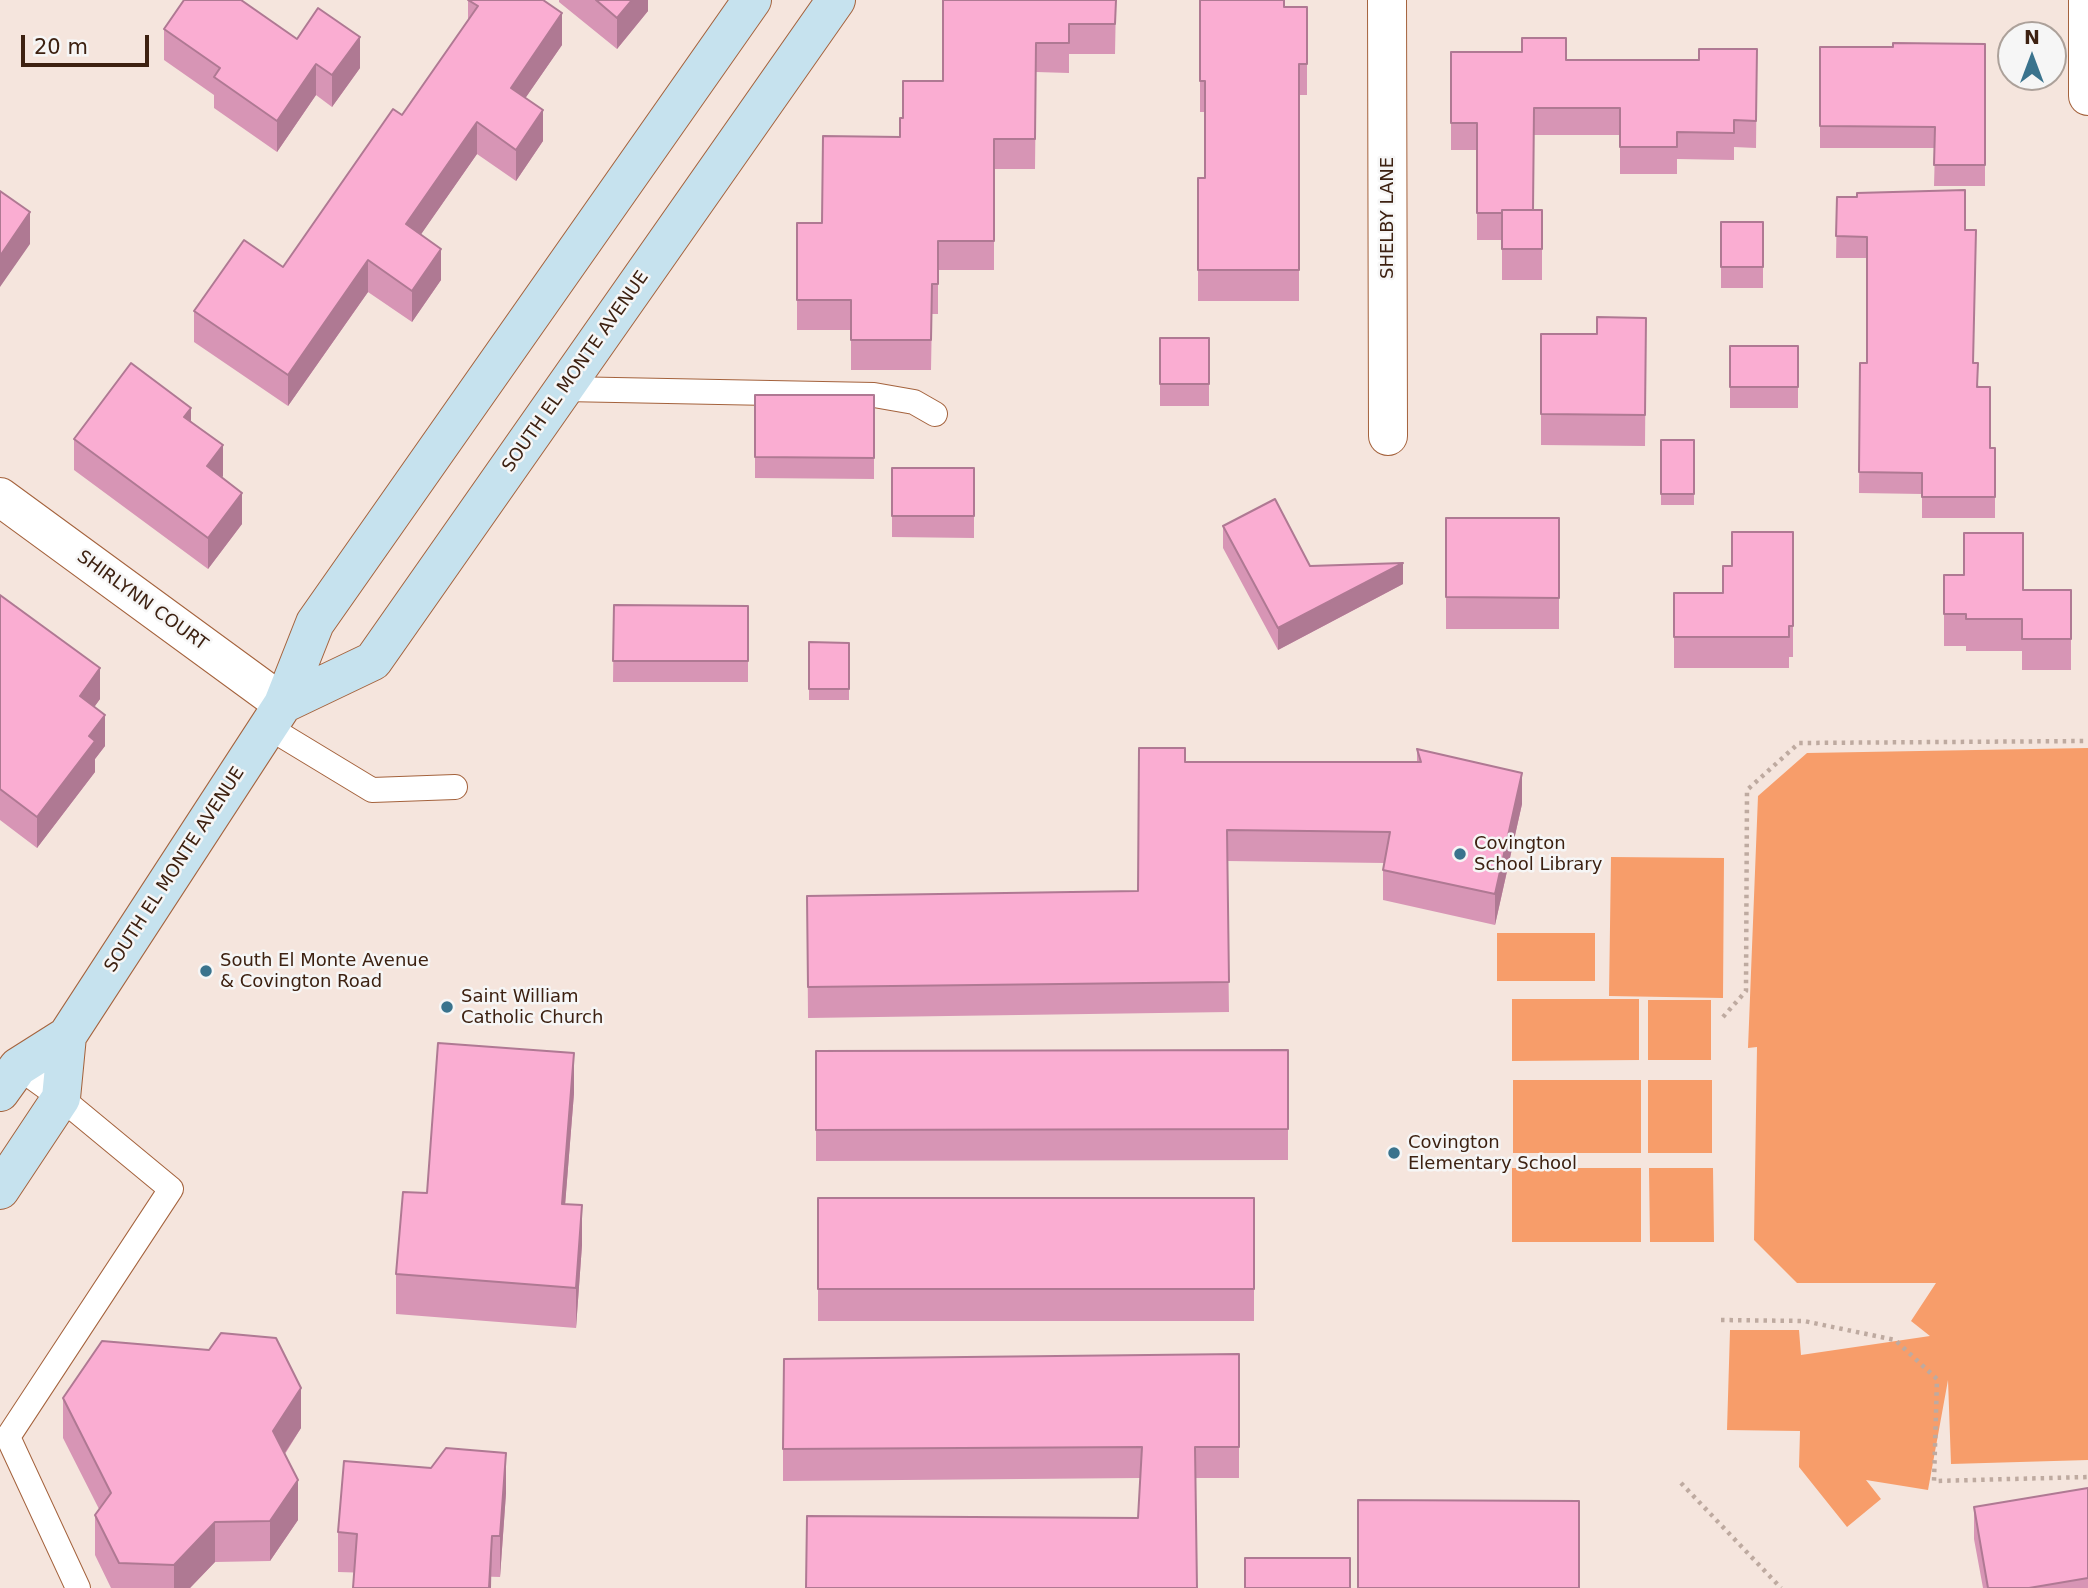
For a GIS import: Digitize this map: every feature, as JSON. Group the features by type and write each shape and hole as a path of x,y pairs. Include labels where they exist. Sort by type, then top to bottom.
{"main road":[{"name":"SOUTH EL MONTE AVENUE","path":"9,1080 67,1036 276,716 315,623 752,0"},
{"name":"SOUTH EL MONTE AVENUE","path":"276,716 373,661 835,0"},
{"name":"SOUTH EL MONTE AVENUE","path":"0,1190 61,1098 67,1036"}],"street":[{"name":"SHELBY LANE","path":"1387,0 1388,436"},
{"path":"2088,0 2088,96"},
{"name":"SHIRLYNN COURT","path":"0,498 276,716"}],"lane":[{"path":"564,389 874,395 914,402 935,414"},
{"path":"276,716 372,790 454,787"},
{"path":"9,1080 61,1098 171,1189 8,1437 78,1588"}],"path":[{"path":"1723,1017 1746,991 1747,790 1799,743 2088,741"},
{"path":"1721,1320 1804,1321 1895,1340 1937,1379 1934,1481 2088,1478"},
{"path":"1681,1483 1781,1588"}],"shaded area":[{"path":"2088,748 2088,1460 1951,1464 1948,1380 1928,1490 1866,1480 1881,1499 1847,1527 1799,1467 1800,1431 1727,1430 1730,1330 1799,1330 1801,1355 1930,1336 1911,1321 1936,1283 1797,1283 1754,1240 1757,1047 1748,1048 1758,796 1807,753"},
{"path":"1611,857 1724,858 1723,998 1609,996"},
{"path":"1497,933 1595,933 1595,981 1497,981"},
{"path":"1512,999 1639,999 1639,1060 1512,1061"},
{"path":"1648,1000 1711,1000 1711,1060 1648,1060"},
{"path":"1513,1080 1641,1080 1641,1153 1513,1153"},
{"path":"1648,1080 1712,1080 1712,1153 1648,1153"},
{"path":"1512,1168 1641,1168 1641,1242 1512,1242"},
{"path":"1649,1168 1713,1168 1714,1242 1650,1242"}],"building":[{"path":"184,0 241,0 297,39 318,8 360,37 332,75 316,64 277,121 214,77 220,68 164,29"},
{"path":"468,0 543,0 562,13 511,88 543,110 516,150 477,122 406,224 441,249 412,291 368,260 288,375 194,311 244,240 283,267 393,109 402,115 478,6"},
{"path":"596,0 632,0 617,18"},
{"path":"943,0 1116,0 1115,24 1069,24 1069,43 1036,43 1035,139 994,139 994,241 938,241 938,284 932,284 931,340 851,340 851,300 797,300 797,223 822,223 823,136 900,137 903,81 943,81"},
{"path":"1200,0 1284,0 1284,7 1307,7 1307,64 1299,64 1299,270 1198,270 1198,178 1205,178 1205,81 1200,81"},
{"path":"1522,38 1566,38 1566,60 1699,60 1699,49 1757,49 1756,121 1734,120 1734,133 1677,132 1677,147 1620,147 1620,108 1534,108 1533,210 1477,213 1477,123 1451,123 1451,52 1522,52"},
{"path":"1893,43 1985,44 1985,165 1934,165 1935,127 1820,126 1820,47 1893,47"},
{"path":"1965,190 1965,230 1976,230 1973,363 1978,363 1977,387 1990,387 1990,448 1995,448 1995,497 1922,497 1922,473 1859,472 1860,363 1867,363 1867,237 1836,236 1837,197 1857,197 1857,193"},
{"path":"0,191 30,212 0,256"},
{"path":"1502,210 1542,210 1542,249 1502,249"},
{"path":"1721,222 1763,222 1763,267 1721,267"},
{"path":"1597,317 1646,318 1645,415 1541,414 1541,334 1597,334"},
{"path":"1160,338 1209,338 1209,384 1160,384"},
{"path":"1730,346 1798,346 1798,387 1730,387"},
{"path":"131,363 191,408 184,417 223,445 207,466 242,493 208,538 74,439"},
{"path":"755,395 874,395 874,458 755,457"},
{"path":"1661,440 1694,440 1694,494 1661,494"},
{"path":"892,468 974,468 974,516 892,516"},
{"path":"1275,499 1310,566 1403,563 1278,628 1223,526"},
{"path":"1446,518 1559,518 1559,598 1446,597"},
{"path":"1732,532 1793,532 1793,626 1789,626 1789,637 1674,637 1674,593 1723,593 1723,566 1732,566"},
{"path":"1964,533 2023,533 2023,590 2071,590 2071,639 2022,639 2022,619 1966,619 1966,614 1944,614 1944,575 1964,575"},
{"path":"0,595 100,668 80,696 105,715 89,736 95,741 37,817 0,789"},
{"path":"614,605 748,606 748,661 613,661"},
{"path":"809,642 849,643 849,689 809,689"},
{"path":"1139,748 1185,748 1185,762 1421,762 1417,749 1522,773 1495,894 1383,870 1390,832 1227,830 1229,982 808,987 807,896 1138,891"},
{"path":"438,1043 574,1053 562,1204 582,1205 576,1288 396,1274 403,1192 427,1193"},
{"path":"1288,1050 1288,1129 816,1130 816,1051"},
{"path":"818,1198 1254,1198 1254,1289 818,1289"},
{"path":"221,1333 276,1338 301,1388 273,1431 298,1480 270,1521 215,1522 174,1565 119,1563 95,1515 111,1493 63,1398 102,1341 209,1350"},
{"path":"1239,1354 1239,1447 1195,1447 1197,1588 806,1588 807,1516 1138,1518 1142,1447 783,1449 784,1359"},
{"path":"446,1448 506,1453 500,1536 492,1536 489,1588 353,1588 357,1534 338,1532 344,1461 431,1468"},
{"path":"2088,1488 2088,1578 2029,1588 1988,1588 1974,1507"},
{"path":"1358,1500 1579,1501 1579,1588 1358,1588"},
{"path":"1245,1558 1350,1558 1350,1588 1245,1588"}],"place":[{"name":"Covington School Library","path":"1460,854"},
{"name":"South El Monte Avenue & Covington Road","path":"206,971"},
{"name":"Saint William Catholic Church","path":"447,1007"},
{"name":"Covington Elementary School","path":"1394,1153"}]}
